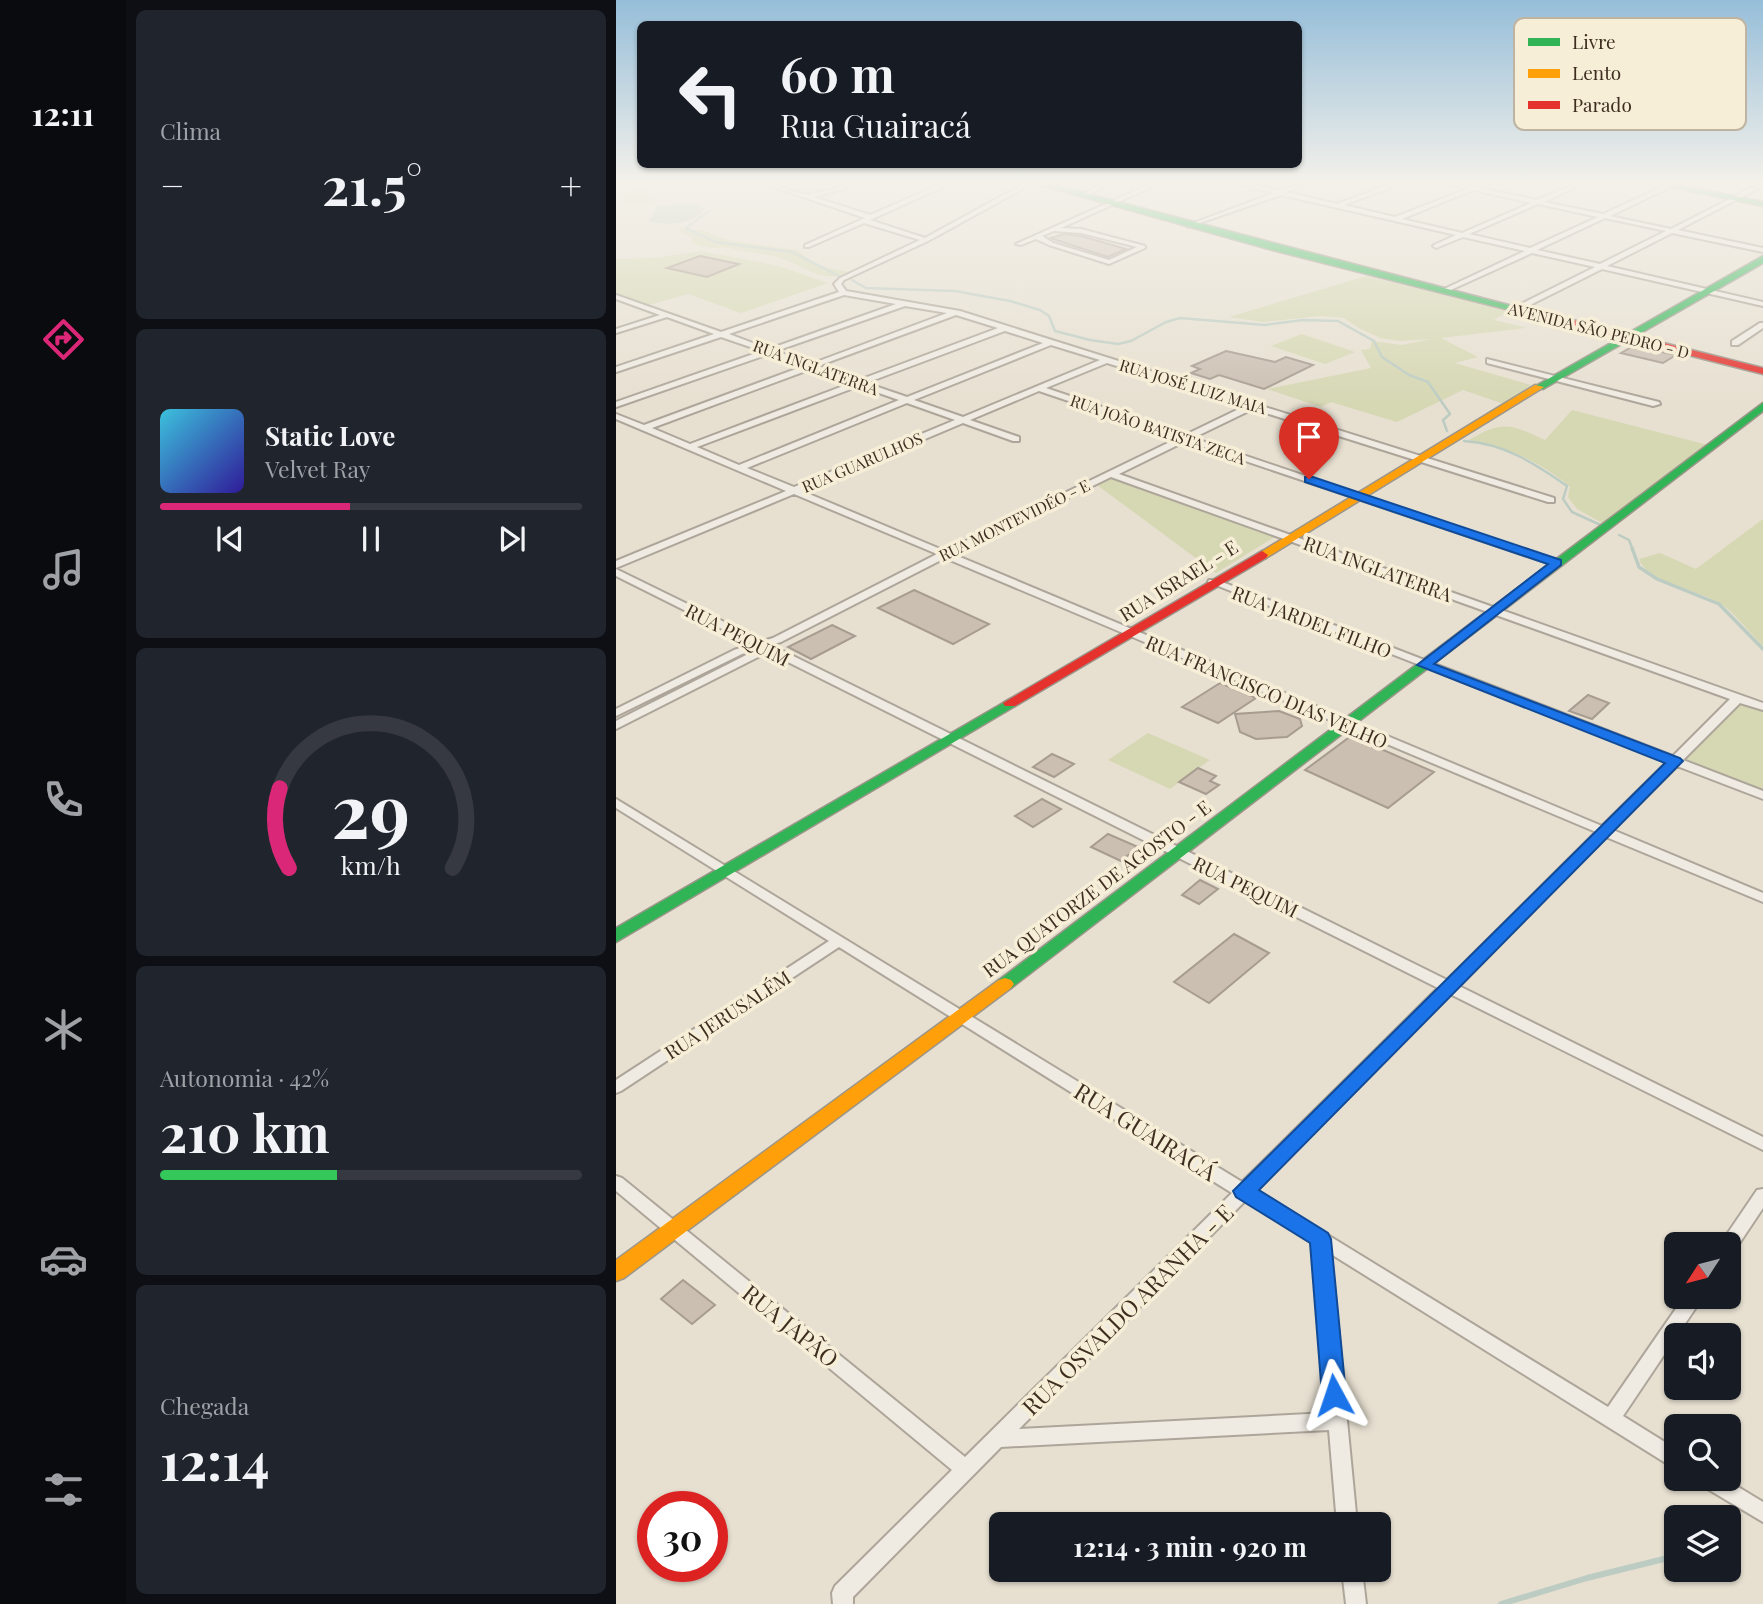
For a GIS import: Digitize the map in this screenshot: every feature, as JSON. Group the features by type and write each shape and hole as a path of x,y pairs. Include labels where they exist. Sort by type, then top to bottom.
{"street":[{"path":"844,293 838,288 838,283 894,256"},
{"path":"1089,256 1109,262 1123,256"},
{"name":"AVENIDA SÃO PEDRO - D","path":"1307,256 1763,371"},
{"path":"1444,291 1522,256"},
{"path":"1553,256 1763,304"},
{"path":"1516,310 1622,256"},
{"name":"RUA ISRAEL - E","path":"616,936 948,738 1132,634 1213,582 1554,378 1763,259"},
{"path":"616,370 844,293"},
{"name":"RUA JOSÉ LUIZ MAIA","path":"844,293 957,313 1551,500"},
{"name":"RUA INGLATERRA","path":"616,297 1016,439"},
{"path":"616,405 906,303"},
{"path":"644,428 957,313"},
{"path":"616,331 668,315"},
{"path":"1735,343 1763,325"},
{"path":"689,447 1004,328"},
{"path":"739,468 1051,342"},
{"name":"RUA GUARULHOS","path":"616,565 1107,359"},
{"path":"1490,360 1656,404"},
{"name":"RUA JOÃO BATISTA ZECA","path":"1038,388 1557,563"},
{"name":"RUA MONTEVIDÉO - E","path":"616,726 943,555 1254,405"},
{"name":"RUA QUATORZE DE AGOSTO - E","path":"616,1272 961,1017 1763,405"},
{"name":"RUA FRANCISCO DIAS VELHO","path":"616,416 1763,898"},
{"name":"RUA INGLATERRA","path":"1111,474 1763,707"},
{"name":"RUA PEQUIM","path":"616,572 769,644 948,738 1763,1144"},
{"name":"RUA JARDEL FILHO","path":"1213,582 1763,795"},
{"name":"RUA MONTEVIDÉO - E","path":"616,713 738,652 769,644"},
{"name":"RUA OSVALDO ARANHA - E","path":"843,1599 966,1469 1738,698"},
{"name":"RUA GUAIRACÁ","path":"616,803 1664,1452"},
{"path":"616,819 630,812"},
{"name":"RUA JERUSALÉM","path":"616,1087 839,941"},
{"name":"RUA JAPÃO","path":"616,1182 966,1469"},
{"path":"1738,1232 1763,1195"},
{"path":"1321,1239 1346,1512"},
{"path":"1611,1419 1686,1309"},
{"path":"997,1439 1336,1421"},
{"path":"1727,1491 1763,1513"},
{"path":"1353,1582 1356,1604"}],"green space":[{"path":"726,256 779,266 828,283 741,313 688,294 649,305 616,294 616,259"},
{"path":"771,256 805,256 817,265 848,272 838,276 820,275"},
{"path":"1366,276 1509,311 1494,320 1527,328 1441,338 1478,357 1455,363 1531,385 1504,404 1463,390 1397,422 1331,402 1321,407 1267,389 1371,368 1361,350 1370,349 1372,341 1402,345 1430,339 1400,341 1380,338 1344,318 1321,316 1263,322 1229,317"},
{"path":"1302,334 1355,352 1325,364 1271,346"},
{"path":"1572,410 1708,445 1604,524 1577,509 1568,497 1570,487 1547,470 1497,447 1469,440 1490,429 1507,426 1545,440"},
{"path":"1114,478 1276,536 1216,573 1097,485"},
{"path":"1763,519 1763,646 1720,603 1652,575 1639,559 1660,553 1696,569"},
{"path":"1742,702 1763,710 1763,791 1684,761"},
{"path":"1148,733 1210,760 1170,789 1108,760"}],"building":[{"path":"700,256 739,264 707,277 667,268"},
{"path":"1635,345 1676,355 1663,363 1621,353"},
{"path":"1226,351 1275,362 1286,357 1313,365 1264,389 1219,375 1210,379 1191,373 1200,369 1192,366"},
{"path":"914,590 989,624 953,644 878,608"},
{"path":"832,625 855,636 811,659 788,647"},
{"path":"1220,683 1256,698 1218,723 1182,707"},
{"path":"1588,695 1609,703 1592,719 1569,711"},
{"path":"1279,711 1300,719 1302,726 1287,737 1256,739 1240,732 1235,714"},
{"path":"1351,736 1434,772 1388,808 1305,770"},
{"path":"1052,754 1074,764 1054,777 1033,767"},
{"path":"1198,768 1216,776 1210,781 1219,785 1206,794 1179,782"},
{"path":"1042,799 1061,809 1033,827 1015,816"},
{"path":"1108,834 1138,847 1121,861 1091,847"},
{"path":"1200,880 1218,889 1199,904 1182,895"},
{"path":"1234,934 1269,953 1209,1003 1174,982"},
{"path":"683,1280 715,1305 692,1324 661,1299"}],"waterway":[{"path":"800,256 841,277"},
{"path":"852,280 866,288 955,291 1010,301 1040,310 1049,316 1055,331 1118,344 1131,341 1166,322 1180,318 1265,325 1303,320 1338,321 1374,341 1382,357 1409,375 1428,382 1450,414 1443,420 1447,431"},
{"path":"1464,441 1506,450 1543,470 1567,486 1563,499 1572,512 1605,527"},
{"path":"1619,535 1629,540 1633,550"},
{"path":"1632,548 1639,567 1657,579 1719,604 1763,649"},
{"path":"1501,1604 1587,1578 1664,1559"}],"traffic: fast":[{"path":"1306,256 1545,316"},
{"path":"1539,387 1763,259"},
{"path":"1005,984 1763,406"},
{"path":"616,936 1010,703"}],"traffic: slow":[{"path":"1262,555 1539,387"},
{"path":"616,1272 1005,984"}],"traffic: jam":[{"path":"1545,316 1763,371"},
{"path":"1010,703 1262,555"}],"route":[{"path":"1309,479 1557,563 1424,665 1675,761 1244,1191 1321,1239 1334,1395"}]}
